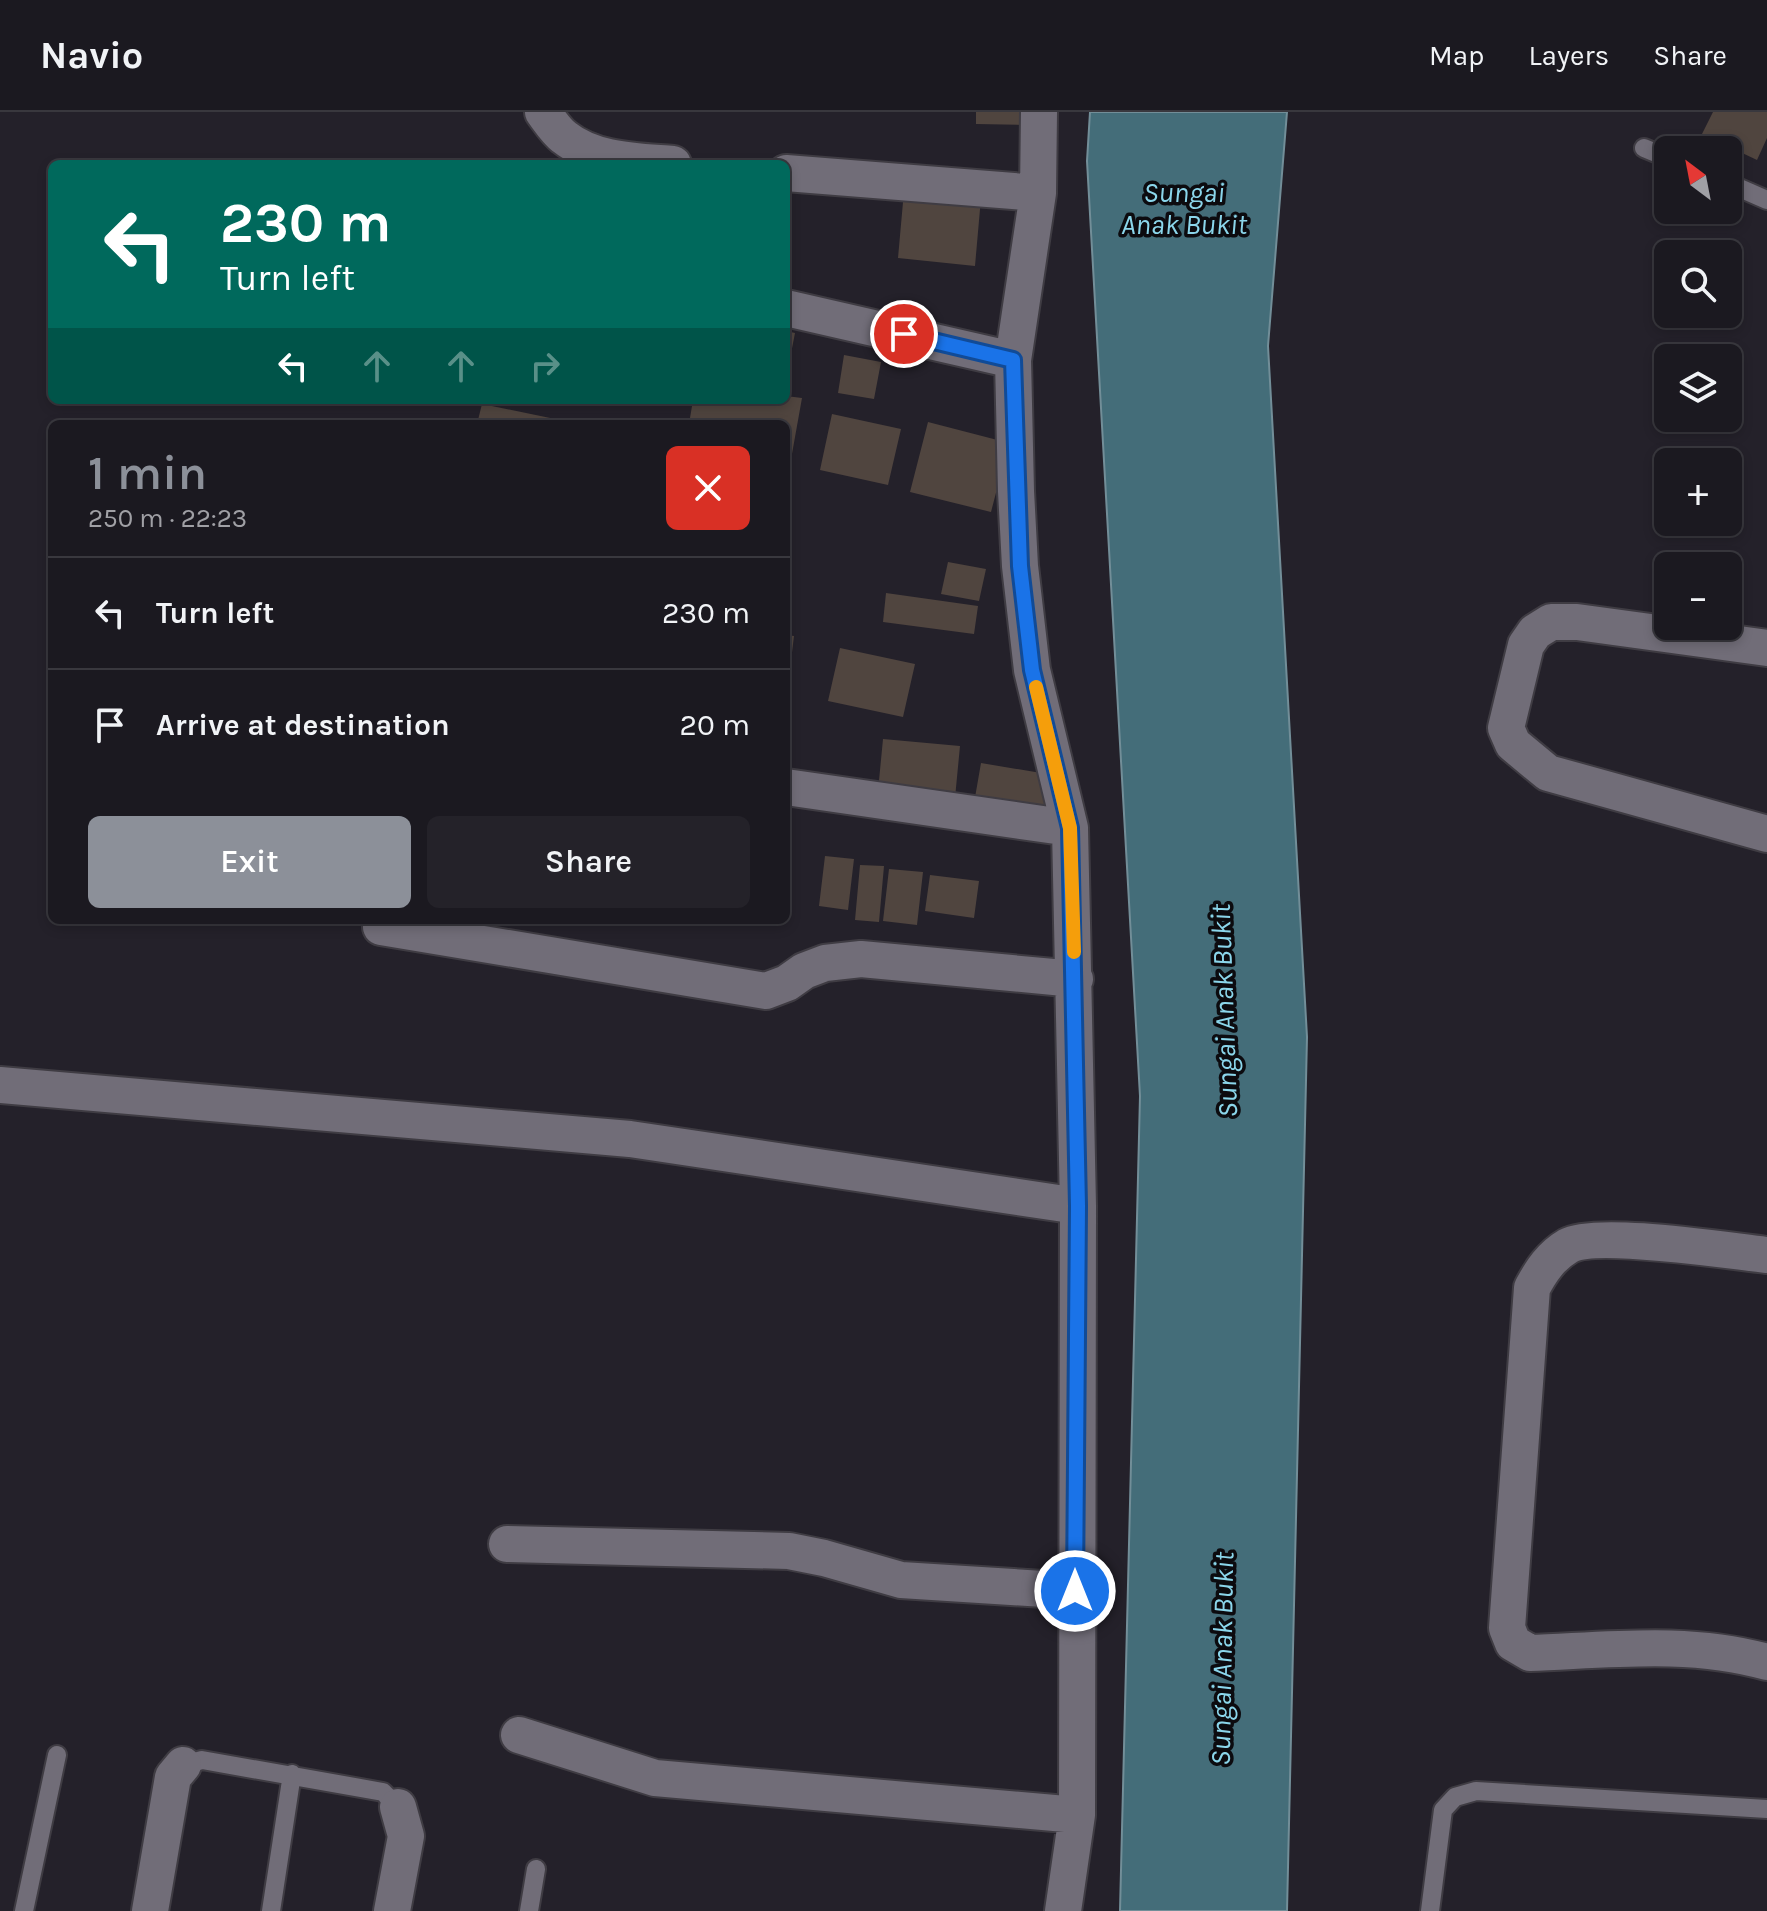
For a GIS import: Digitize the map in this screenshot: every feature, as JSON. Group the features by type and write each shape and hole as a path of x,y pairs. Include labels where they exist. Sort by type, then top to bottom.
{"street":[{"path":"543,112 563,136 593,153 625,160"},
{"path":"1039,112 1038,193 1013,360 1020,566 1030,655 1070,828 1075,979 1078,1206 1077,1815 1063,1911"},
{"path":"790,173 1038,193"},
{"path":"790,309 1013,360"},
{"path":"1767,648 1577,622 1551,622 1535,632 1526,645 1506,728 1513,744 1548,773 1767,834"},
{"path":"790,788 1070,828"},
{"path":"381,927 766,991 814,967 861,959 1075,979"},
{"path":"0,1085 630,1139 1078,1206"},
{"path":"1767,1255 1607,1239 1570,1245 1545,1265 1532,1288 1507,1628 1513,1643 1530,1653 1679,1647 1735,1653 1767,1662"},
{"path":"507,1544 789,1551 901,1580 1075,1591"},
{"path":"519,1735 655,1778 1077,1815"},
{"path":"150,1911 173,1777 183,1765"},
{"path":"392,1911 406,1836 398,1807"}],"lane":[{"path":"1644,148 1654,152"},
{"path":"1742,189 1767,200"},
{"path":"24,1911 57,1755"},
{"path":"183,1765 202,1760 292,1774 383,1792 398,1807"},
{"path":"271,1911 292,1774"},
{"path":"1430,1911 1443,1810 1455,1797 1476,1791 1767,1809"},
{"path":"529,1911 536,1869"}],"water":[{"name":"Sungai Anak Bukit","path":"1090,112 1287,112 1268,346 1307,1037 1287,1911 1120,1911 1140,1096 1087,161"}],"building":[{"path":"976,112 1026,112 1026,125 976,124"},
{"path":"1713,112 1767,112 1767,138 1757,160 1742,153 1742,136 1702,134"},
{"path":"904,191 981,198 975,266 898,258"},
{"path":"790,332 795,333 790,359"},
{"path":"844,355 881,362 874,399 838,393"},
{"path":"790,396 802,398 790,465 790,420 690,420 692,404 790,404"},
{"path":"482,404 555,419 555,420 478,420"},
{"path":"832,414 901,429 888,485 820,470"},
{"path":"928,422 1009,443 991,512 910,492"},
{"path":"948,562 986,569 979,601 941,594"},
{"path":"886,593 978,606 974,634 883,622"},
{"path":"790,636 794,636 790,669"},
{"path":"840,648 915,664 903,717 828,701"},
{"path":"883,739 960,746 955,798 878,791"},
{"path":"981,763 1053,775 1045,821 973,809"},
{"path":"825,856 854,859 848,910 819,906"},
{"path":"860,865 884,866 879,922 855,920"},
{"path":"889,869 923,872 917,925 883,921"},
{"path":"930,875 979,881 974,918 925,911"}],"slow traffic":[{"path":"1036,687 1070,828 1074,952"}],"route":[{"path":"904,334 1013,360 1020,566 1032,670 1070,828 1078,1206 1075,1591"}]}
